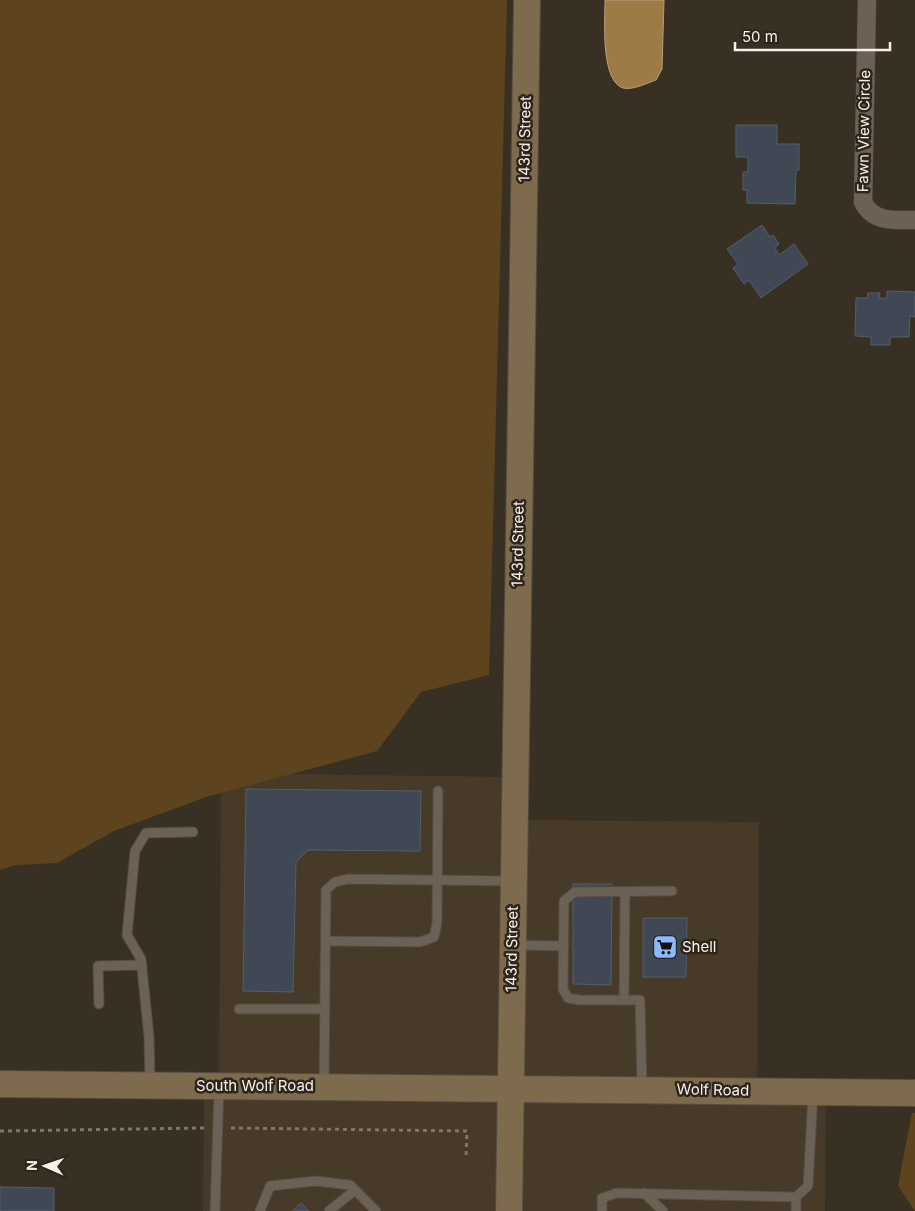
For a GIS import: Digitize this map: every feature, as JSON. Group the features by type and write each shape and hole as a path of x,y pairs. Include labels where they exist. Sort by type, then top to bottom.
{"main road":[{"name":"143rd Street","path":"509,1211 527,0"},
{"name":"South Wolf Road","path":"0,1084 510,1088"},
{"name":"Wolf Road","path":"510,1088 915,1092"}],"street":[{"name":"Fawn View Circle","path":"867,0 863,202 867,210 874,216 915,220"}],"lane":[{"path":"326,941 420,942 434,936 437,923 438,792"},
{"path":"150,1085 149,1037 142,965 141,959 127,935 134,851 146,833 193,832"},
{"path":"324,1087 326,890 335,882 348,879 513,881"},
{"path":"642,1090 640,1000 580,1000 568,998 563,989 564,901 575,892 672,891"},
{"path":"624,1000 625,892"},
{"path":"512,945 564,946"},
{"path":"99,1004 98,966 142,965"},
{"path":"239,1009 324,1009"},
{"path":"215,1211 220,1086"},
{"path":"602,1211 602,1198 617,1193 796,1197 808,1186 813,1092"},
{"path":"260,1211 270,1186 316,1181 350,1185 376,1211"},
{"path":"329,1211 355,1190"},
{"path":"644,1193 663,1211"},
{"path":"796,1197 796,1211"}],"path":[{"path":"0,1131 218,1128 467,1131 466,1158"}],"shaded area":[{"path":"0,0 507,0 489,675 421,692 377,751 206,797 114,831 57,863 15,865 0,870"},
{"path":"605,0 664,0 662,69 656,80 638,87 623,88 613,79 609,70 605,46"},
{"path":"221,773 506,777 502,1081 219,1076"},
{"path":"520,820 759,822 757,1083 518,1081"},
{"path":"204,1093 503,1097 501,1211 203,1211"},
{"path":"517,1097 826,1098 825,1211 516,1211"},
{"path":"912,1113 915,1113 915,1211 898,1186"}],"building":[{"path":"736,125 777,125 777,144 799,144 799,170 796,170 795,204 747,203 747,190 743,190 743,172 748,172 748,157 736,157"},
{"path":"762,225 770,237 773,235 779,244 775,248 779,255 794,244 808,264 761,298 749,280 744,284 733,268 738,264 727,249"},
{"path":"887,291 915,292 915,317 910,316 909,337 890,337 890,345 871,345 871,337 855,336 856,298 867,298 868,293 880,293 879,298 887,298"},
{"path":"246,789 421,791 420,851 308,850 296,862 293,992 243,991"},
{"path":"573,884 612,884 611,985 573,984"},
{"name":"Shell","path":"643,918 687,918 686,977 643,977"},
{"path":"0,1187 54,1188 54,1211 0,1211"},
{"path":"301,1203 309,1211 292,1211"}],"place":[{"name":"Shell","path":"665,947"}]}
